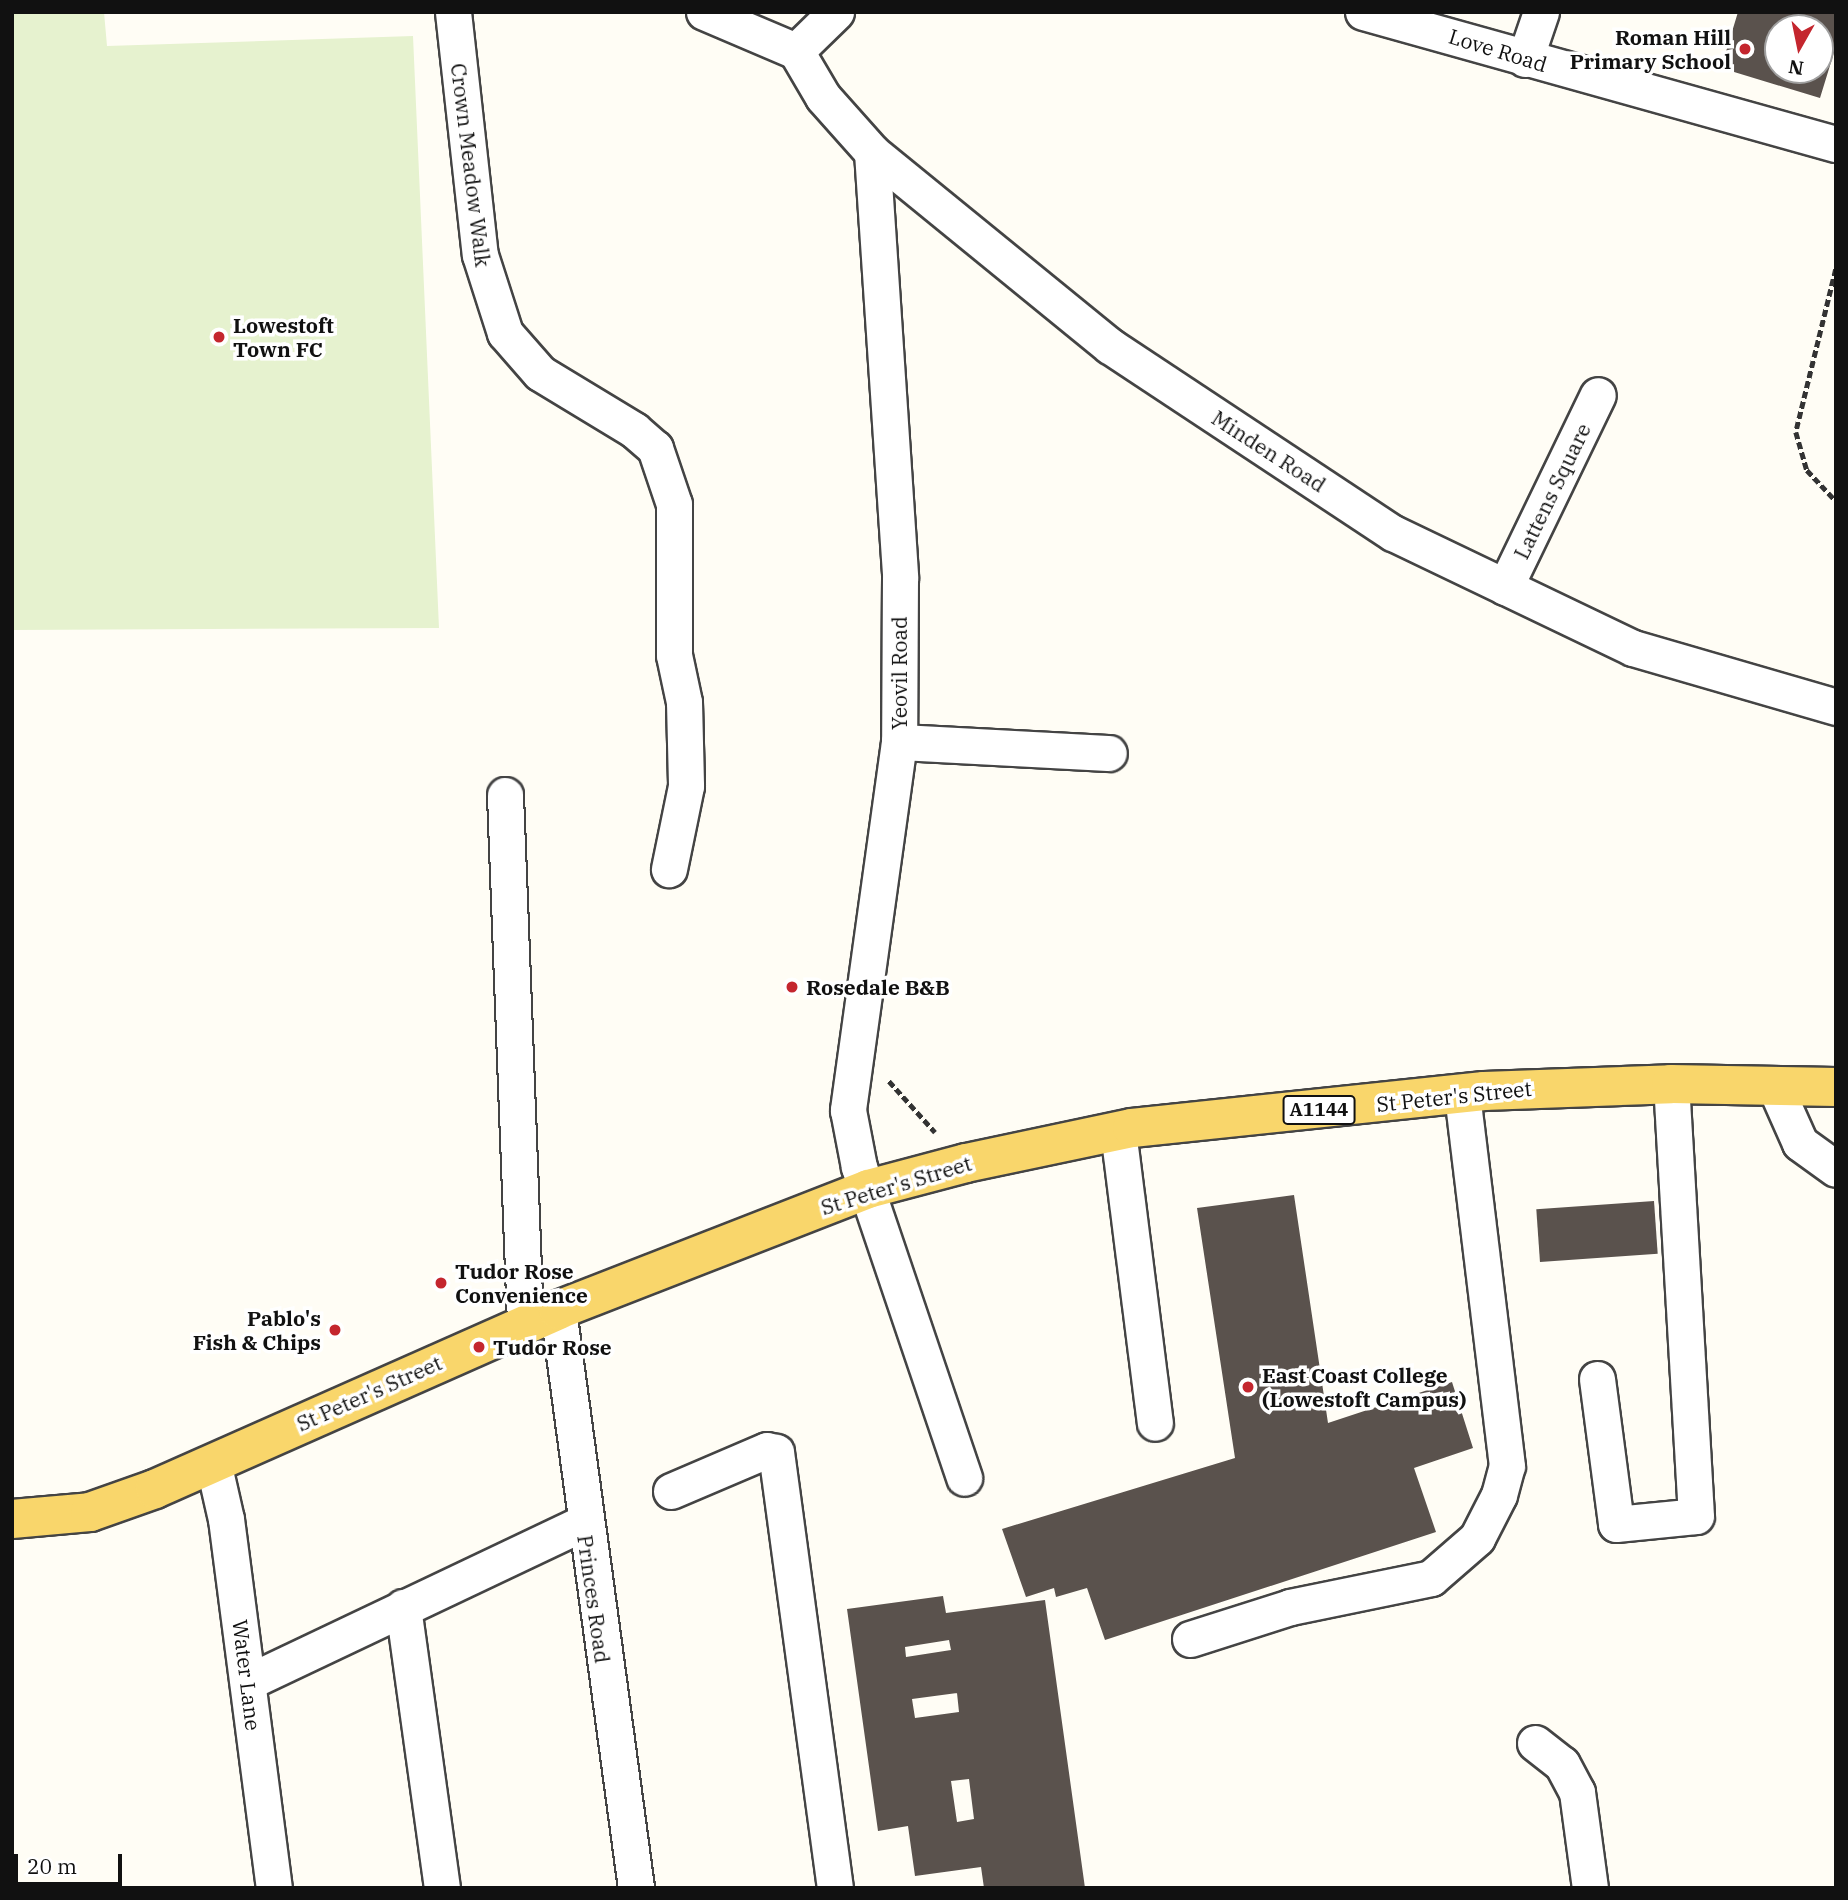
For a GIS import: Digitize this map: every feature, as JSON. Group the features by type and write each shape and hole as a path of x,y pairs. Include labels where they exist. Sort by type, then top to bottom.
{"main road":[{"name":"St Peter's Street","path":"12,1519 90,1512 214,1462 541,1317 868,1189 966,1163 1118,1131 1462,1094 1671,1084 1776,1089 1836,1087"}],"street":[{"name":"Crown Meadow Walk","path":"453,12 480,255 492,303 505,333 540,373 634,430 655,448 674,504 674,655 684,702 686,786 669,869"},
{"path":"704,12 796,51 836,12"},
{"name":"Love Road","path":"1363,12 1836,144"},
{"path":"1525,59 1541,12"},
{"name":"Minden Road","path":"796,51 822,97 872,152 1110,346 1393,533 1633,648 1836,707"},
{"name":"Yeovil Road","path":"872,152 900,578 899,742 848,1110 868,1189 964,1478"},
{"name":"Lattens Square","path":"1506,587 1598,394"},
{"path":"899,742 1109,753"},
{"name":"Princes Road","path":"505,795 541,1317 583,1523 636,1888"},
{"path":"1597,1379 1616,1524 1696,1516 1671,1084"},
{"path":"1776,1089 1800,1143 1836,1169"},
{"path":"1190,1639 1290,1607 1432,1578 1477,1538 1499,1495 1507,1466 1462,1094"},
{"path":"1118,1131 1155,1423"},
{"path":"671,1491 767,1450 776,1451 835,1888"},
{"name":"Water Lane","path":"214,1462 226,1519 274,1888"},
{"path":"248,1682 583,1523"},
{"path":"403,1607 442,1888"},
{"path":"1535,1743 1562,1764 1577,1792 1590,1888"}],"path":[{"path":"1836,269 1796,432 1808,470 1836,501"},
{"path":"854,1066 878,1070 941,1139 958,1137 966,1163"}],"green space":[{"name":"Lowestoft Town FC","path":"12,12 104,12 107,46 413,36 439,628 12,630"}],"building":[{"path":"1738,12 1836,12 1834,52 1834,14 1764,14 1764,81 1721,68"},
{"path":"1774,84 1824,84 1820,98"},
{"path":"1294,1195 1328,1423 1452,1382 1473,1448 1414,1468 1436,1532 1105,1640 1087,1588 1056,1597 1054,1588 1026,1597 1002,1529 1235,1458 1197,1208"},
{"path":"1654,1201 1658,1254 1540,1262 1536,1209"},
{"path":"943,1596 946,1613 1045,1600 1085,1888 984,1888 981,1867 915,1876 908,1826 878,1831 847,1609","holes":["949,1640 951,1650 906,1657 905,1647","957,1693 959,1712 915,1718 912,1699","969,1779 974,1819 957,1822 951,1781"]}],"place":[{"name":"Roman Hill Primary School","path":"1745,49"},
{"name":"Lowestoft Town FC","path":"219,337"},
{"name":"Rosedale B&B","path":"792,987"},
{"name":"Tudor Rose Convenience","path":"441,1283"},
{"name":"Pablo's Fish & Chips","path":"335,1330"},
{"name":"Tudor Rose","path":"479,1347"},
{"name":"East Coast College (Lowestoft Campus)","path":"1248,1387"}]}
